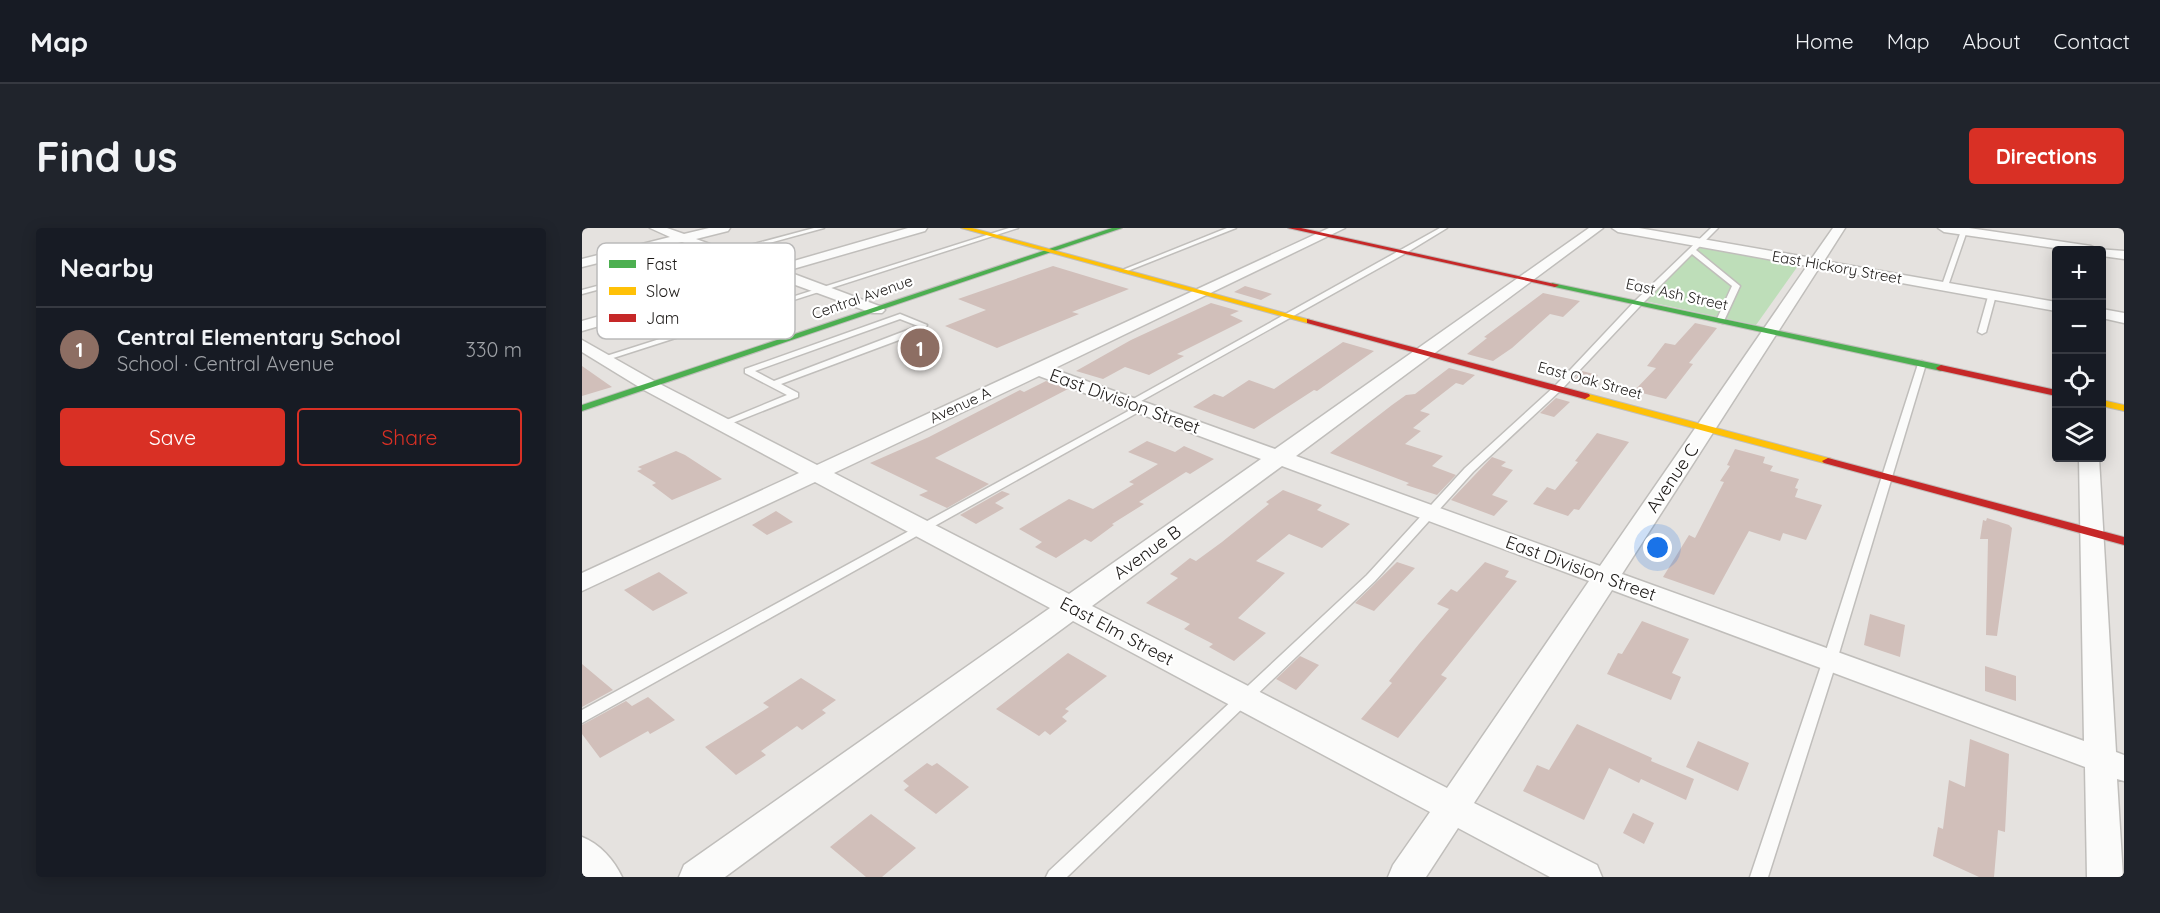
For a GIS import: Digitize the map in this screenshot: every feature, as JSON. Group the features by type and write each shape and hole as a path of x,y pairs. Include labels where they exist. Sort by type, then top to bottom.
{"street":[{"path":"656,228 698,243"},
{"path":"663,243 724,228"},
{"path":"795,264 921,228"},
{"name":"East Oak Street","path":"964,228 2124,541"},
{"name":"Central Avenue","path":"795,337 1119,228"},
{"name":"East Ash Street","path":"1291,228 1332,232 1404,252 2052,392"},
{"name":"Avenue B","path":"697,877 1597,228"},
{"name":"East Hickory Street","path":"1618,228 1696,246 1815,263 2052,305"},
{"name":"Avenue C","path":"1406,877 1839,228"},
{"path":"1944,228 2076,246"},
{"name":"Avenue A","path":"582,582 1332,232"},
{"path":"2106,253 2124,255"},
{"path":"582,262 597,258"},
{"path":"795,279 877,310"},
{"path":"2106,315 2124,318"},
{"path":"582,326 597,322"},
{"name":"Central Avenue","path":"582,408 790,339"},
{"name":"East Elm Street","path":"584,348 650,386 1584,877"},
{"name":"East Division Street","path":"1038,369 2112,764"},
{"path":"2106,404 2124,408"},
{"path":"2089,462 2092,532 2112,764 2105,877"},
{"path":"582,853 604,877"}],"lane":[{"path":"764,243 821,228"},
{"path":"795,298 1016,228"},
{"path":"1123,271 1233,228"},
{"path":"582,717 922,529 1444,228"},
{"path":"1055,877 1371,578 1469,470 1558,388 1638,303 1715,228"},
{"path":"1944,286 1964,230"},
{"path":"1696,246 1736,286 1720,321"},
{"path":"582,292 597,288"},
{"path":"1982,332 1992,295"},
{"path":"722,424 795,395 748,371 900,316 923,325 920,329 774,384"},
{"path":"604,358 665,339"},
{"path":"1759,877 1830,660 1922,364"}],"green space":[{"path":"1702,245 1800,263 1756,325 1645,301"}],"building":[{"path":"1053,266 1129,289 1072,312 1079,314 997,348 945,326 986,310 958,299"},
{"path":"1245,286 1272,294 1261,300 1234,292"},
{"path":"1543,293 1580,301 1563,317 1550,314 1512,348 1493,361 1467,354 1487,338 1484,337"},
{"path":"1211,303 1239,311 1230,315 1243,321 1177,354 1184,356 1149,375 1125,367 1103,379 1076,371 1131,340"},
{"path":"1695,323 1717,328 1689,363 1693,364 1666,399 1634,391 1656,368 1647,366 1665,343 1675,345"},
{"path":"1343,342 1374,351 1317,391 1314,390 1254,429 1193,407 1214,394 1223,397 1249,380 1274,389"},
{"path":"582,366 612,387 582,396"},
{"path":"1449,368 1475,375 1463,385 1456,383 1420,411 1430,414 1413,428 1421,431 1405,444 1443,456 1432,466 1456,475 1437,495 1406,485 1409,483 1330,453 1406,395 1415,394"},
{"path":"1582,371 1598,375 1586,386 1572,382"},
{"path":"1046,381 1068,389 935,458 989,484 947,508 919,495 928,491 870,463 929,437 1020,390 1024,392"},
{"path":"1556,398 1570,402 1554,417 1540,413"},
{"path":"1597,433 1629,442 1579,510 1574,509 1568,516 1533,504 1547,487 1555,490 1578,462 1575,461"},
{"path":"1147,441 1175,452 1184,446 1214,459 1190,474 1186,472 1139,502 1144,504 1112,524 1114,525 1091,542 1085,539 1056,558 1035,547 1042,542 1019,529 1069,499 1093,509 1134,484 1129,482 1158,464 1128,452"},
{"path":"1735,449 1765,457 1763,463 1773,466 1770,471 1799,479 1795,488 1798,489 1795,497 1822,505 1806,540 1783,533 1780,541 1749,531 1714,595 1663,577 1689,535 1695,538 1724,482 1720,481 1730,466 1727,465"},
{"path":"676,451 722,479 672,500 652,485 656,483 637,471 642,469 638,467"},
{"path":"1492,457 1506,462 1501,466 1513,470 1492,495 1508,501 1494,516 1451,500"},
{"path":"1283,490 1322,505 1317,510 1350,524 1322,548 1289,534 1256,561 1285,573 1238,618 1266,633 1234,661 1209,647 1213,644 1184,629 1190,624 1146,603 1178,578 1170,574 1190,558 1196,561 1222,542 1269,504 1266,502"},
{"path":"1002,491 1010,494 995,503 1004,508 976,524 960,515"},
{"path":"776,511 793,522 767,535 752,525"},
{"path":"1987,518 2012,528 1997,636 1986,635 1988,539 1980,539 1983,520 1986,521"},
{"path":"1397,562 1415,568 1374,611 1355,603"},
{"path":"1485,562 1509,571 1505,577 1517,581 1441,675 1447,678 1398,738 1361,719 1392,683 1389,681 1449,609 1437,604 1451,589 1457,592"},
{"path":"659,572 688,593 653,611 624,590"},
{"path":"1870,614 1905,625 1900,657 1864,645"},
{"path":"1642,621 1689,639 1672,673 1681,677 1671,700 1607,674 1618,653 1622,654"},
{"path":"1068,653 1107,676 1065,709 1069,711 1062,717 1067,721 1050,735 1045,731 1039,736 996,709"},
{"path":"1300,656 1319,665 1296,690 1276,679"},
{"path":"582,664 613,690 582,707"},
{"path":"1985,666 2016,676 2016,701 1985,691"},
{"path":"801,678 836,700 822,710 826,713 802,730 797,726 761,751 766,755 736,775 705,747 769,707 763,703"},
{"path":"648,697 675,720 650,734 648,731 600,758 582,734 582,725 626,701 632,706"},
{"path":"1577,724 1652,758 1651,761 1694,779 1686,800 1641,779 1639,783 1609,768 1584,820 1523,791 1537,765 1549,770"},
{"path":"1970,739 2009,754 2005,832 1998,830 1994,877 1979,877 1933,856 1938,827 1943,829 1949,780 1965,787"},
{"path":"1698,741 1749,763 1738,791 1686,767"},
{"path":"927,763 932,766 937,763 969,787 936,814 904,790 909,786 903,781"},
{"path":"1633,813 1654,823 1644,844 1623,833"},
{"path":"871,814 916,848 882,877 866,877 830,847"}],"traffic: fast":[{"path":"795,337 1119,228"},
{"path":"1555,285 1941,368"},
{"path":"582,408 788,339"}],"traffic: slow":[{"path":"964,228 1310,321"},
{"path":"1585,396 1828,461"},
{"path":"2106,404 2124,408"}],"traffic: jam":[{"path":"1291,228 1555,285"},
{"path":"1310,321 1585,396"},
{"path":"1941,368 2052,392"},
{"path":"1828,461 2124,541"}],"place":[{"name":"Central Elementary School","path":"920,348"}]}
